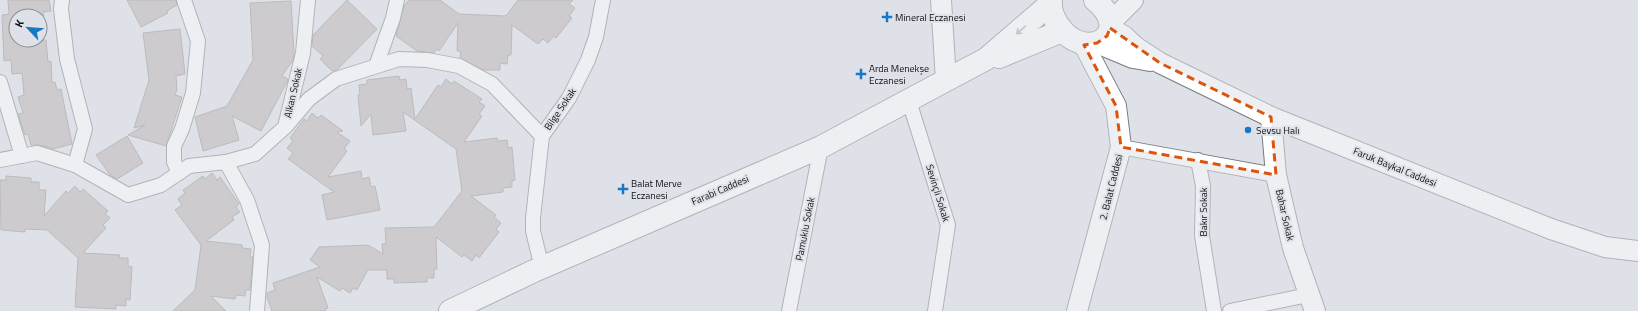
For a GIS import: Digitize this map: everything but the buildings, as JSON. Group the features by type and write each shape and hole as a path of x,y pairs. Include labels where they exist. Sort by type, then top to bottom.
{"main road":[{"path":"941,0 946,81"},
{"path":"1095,0 1104,8 1100,34"},
{"path":"1050,2 1051,12 1062,31 1071,39 1100,34 1133,0"},
{"path":"986,59 1050,2"},
{"path":"986,59 1002,56 1062,31"},
{"name":"Faruk Baykal Caddesi","path":"1100,34 1133,58 1160,63 1271,117 1551,229 1605,247 1638,251"},
{"name":"2. Balat Caddesi","path":"1077,311 1121,147 1116,106 1100,34"},
{"name":"Farabi Caddesi","path":"450,311 542,268 821,147 986,59"},
{"name":"Bahar Sokak","path":"1271,117 1276,175 1292,248 1311,303"}],"street":[{"path":"62,0 61,9 67,59 85,129 75,164"},
{"path":"179,173 174,162 174,146 182,129 192,93 198,41 184,0"},
{"name":"Alkan Sokak","path":"0,160 37,154 75,164 128,195 161,185 189,166 226,162 255,154 285,127 303,53 308,0"},
{"path":"376,66 393,18 397,0"},
{"name":"Bilge Sokak","path":"542,268 533,231 533,218 542,136 569,98 588,60 596,38 603,0"},
{"path":"285,127 310,99 336,78 399,59 427,60 459,66 492,84 542,136"},
{"path":"0,82 22,156"},
{"name":"Sevinçli Sokak","path":"909,101 948,225 935,311"},
{"name":"Pamuklu Sokak","path":"789,311 821,147"},
{"path":"1121,147 1276,175"},
{"name":"Bakır Sokak","path":"1198,160 1203,186 1202,236 1214,311"},
{"path":"226,162 247,200 262,245 257,311"},
{"path":"1230,311 1311,303"}],"highlighted area":[{"path":"1110,28 1160,63 1271,117 1276,175 1121,147 1116,106 1084,45 1097,43 1107,36"}],"place":[{"name":"Mineral Eczanesi","path":"887,17"},
{"name":"Arda Menekşe Eczanesi","path":"861,74"},
{"name":"Sevsu Halı","path":"1248,130"},
{"name":"Balat Merve Eczanesi","path":"623,189"}]}
